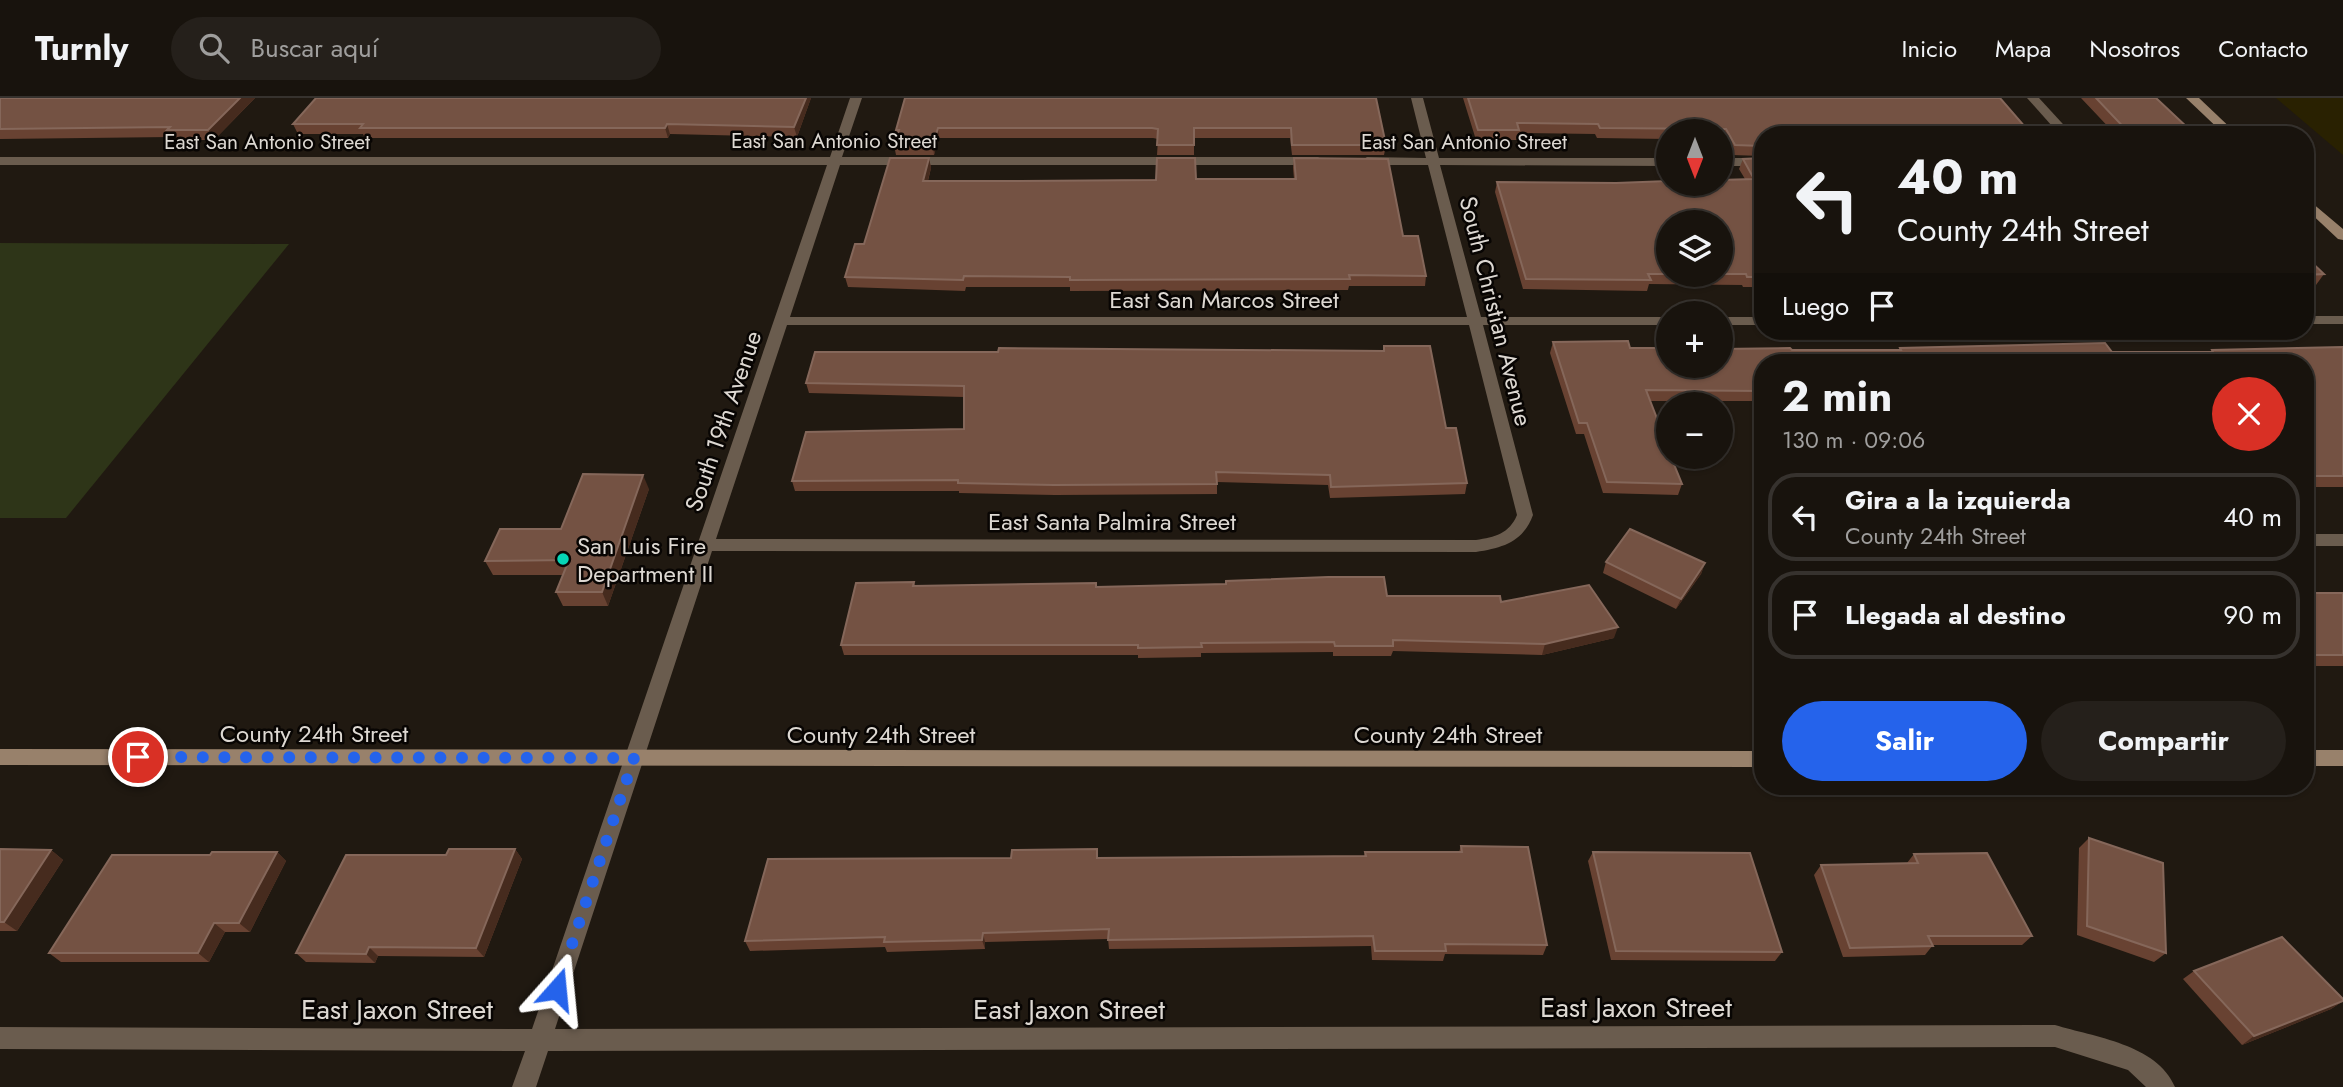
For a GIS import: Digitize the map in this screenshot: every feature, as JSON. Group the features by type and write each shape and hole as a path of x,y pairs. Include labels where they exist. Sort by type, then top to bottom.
{"street":[{"name":"South 19th Avenue","path":"524,1087 856,98"},
{"name":"South Christian Avenue","path":"1417,98 1525,515 1516,534"},
{"path":"2033,98 2059,126"},
{"path":"2192,98 2222,126"},
{"name":"East San Antonio Street","path":"0,161 1336,161"},
{"name":"East San Antonio Street","path":"1350,162 1656,162"},
{"path":"1733,162 1754,162"},
{"path":"2314,209 2343,236"},
{"path":"2314,320 2343,320"},
{"name":"East San Marcos Street","path":"781,321 1656,321"},
{"path":"1733,321 1754,321"},
{"name":"East Santa Palmira Street","path":"705,545 1476,546 1498,543 1516,534"},
{"path":"2314,540 2343,540"},
{"name":"County 24th Street","path":"0,757 1754,759"},
{"path":"2314,758 2343,758"},
{"name":"East Jaxon Street","path":"0,1038 540,1040 2055,1036 2135,1061 2163,1087"}],"green space":[{"path":"0,243 289,244 66,518 0,518"}],"sand":[{"path":"2276,98 2343,98 2343,155 2314,130 2314,126 2309,126"}],"building":[{"path":"0,98 240,98 208,130 167,130 170,127 0,129"},
{"path":"316,98 806,98 794,127 667,124 665,128 360,128 363,124 293,124"},
{"path":"905,98 1376,98 1386,145 1292,145 1291,128 1194,128 1194,145 1157,145 1158,129 1152,128 938,128 933,145 894,145"},
{"path":"1468,98 2000,98 2024,126 1754,126 1754,146 1735,145 1733,119 1656,119 1656,128 1600,128 1598,124 1517,123 1519,130 1478,130"},
{"path":"2096,98 2156,98 2186,126 2122,126"},
{"path":"890,158 929,158 923,181 1156,180 1157,158 1195,158 1196,179 1296,179 1294,158 1388,159 1403,236 1418,236 1426,276 1349,275 1350,279 1070,280 1070,277 964,276 963,280 845,277 855,244 864,244"},
{"path":"1754,158 1754,179 1743,159"},
{"path":"1754,179 1754,277 1733,274 1733,210 1656,210 1656,274 1648,274 1651,280 1526,279 1497,182 1656,181 1656,196 1733,196 1733,180"},
{"path":"2314,265 2324,274 2314,275"},
{"path":"1628,341 1630,348 1656,348 1656,378 1733,378 1733,349 1901,350 1900,348 2105,343 2112,352 2213,352 2212,350 2343,347 2343,476 2314,476 2314,354 1754,354 1754,391 1646,390 1656,416 1656,469 1676,469 1682,484 1607,482 1587,423 1579,423 1553,342"},
{"path":"1384,346 1430,346 1446,428 1456,428 1467,483 1331,487 1330,475 1216,472 1217,484 1054,485 958,483 958,480 792,481 806,432 964,429 964,386 806,383 815,352 998,352 999,348 1384,351"},
{"path":"583,474 643,475 602,592 556,592 569,560 485,561 500,529 561,529"},
{"path":"1630,529 1705,563 1681,599 1606,562"},
{"path":"1384,577 1387,596 1500,596 1501,602 1589,585 1618,627 1545,644 1393,640 1393,646 1335,646 1334,642 1201,643 1202,647 1138,648 1138,645 841,645 856,583 914,582 913,586 1096,583 1096,587 1226,584 1226,581"},
{"path":"2314,593 2343,593 2343,655 2314,655"},
{"path":"2089,838 2163,863 2166,953 2087,926"},
{"path":"1461,846 1528,847 1547,945 1445,944 1446,951 1375,951 1373,936 1108,940 1109,929 983,933 982,940 884,942 885,937 745,941 768,859 1011,858 1012,850 1097,849 1097,858 1366,856 1365,852 1462,852"},
{"path":"0,849 51,850 4,922 0,922"},
{"path":"449,849 515,849 476,948 369,947 366,954 296,953 346,855 446,855"},
{"path":"212,852 277,852 239,923 214,923 198,953 49,953 112,855 210,855"},
{"path":"1593,852 1750,853 1782,952 1616,951"},
{"path":"1987,853 2032,936 1928,936 1933,946 1850,948 1821,865 1918,863 1914,854"},
{"path":"2282,937 2343,1001 2254,1036 2194,971"}],"place":[{"name":"San Luis Fire Department II","path":"563,559"}],"route":[{"path":"138,757 634,758 557,989"}]}
